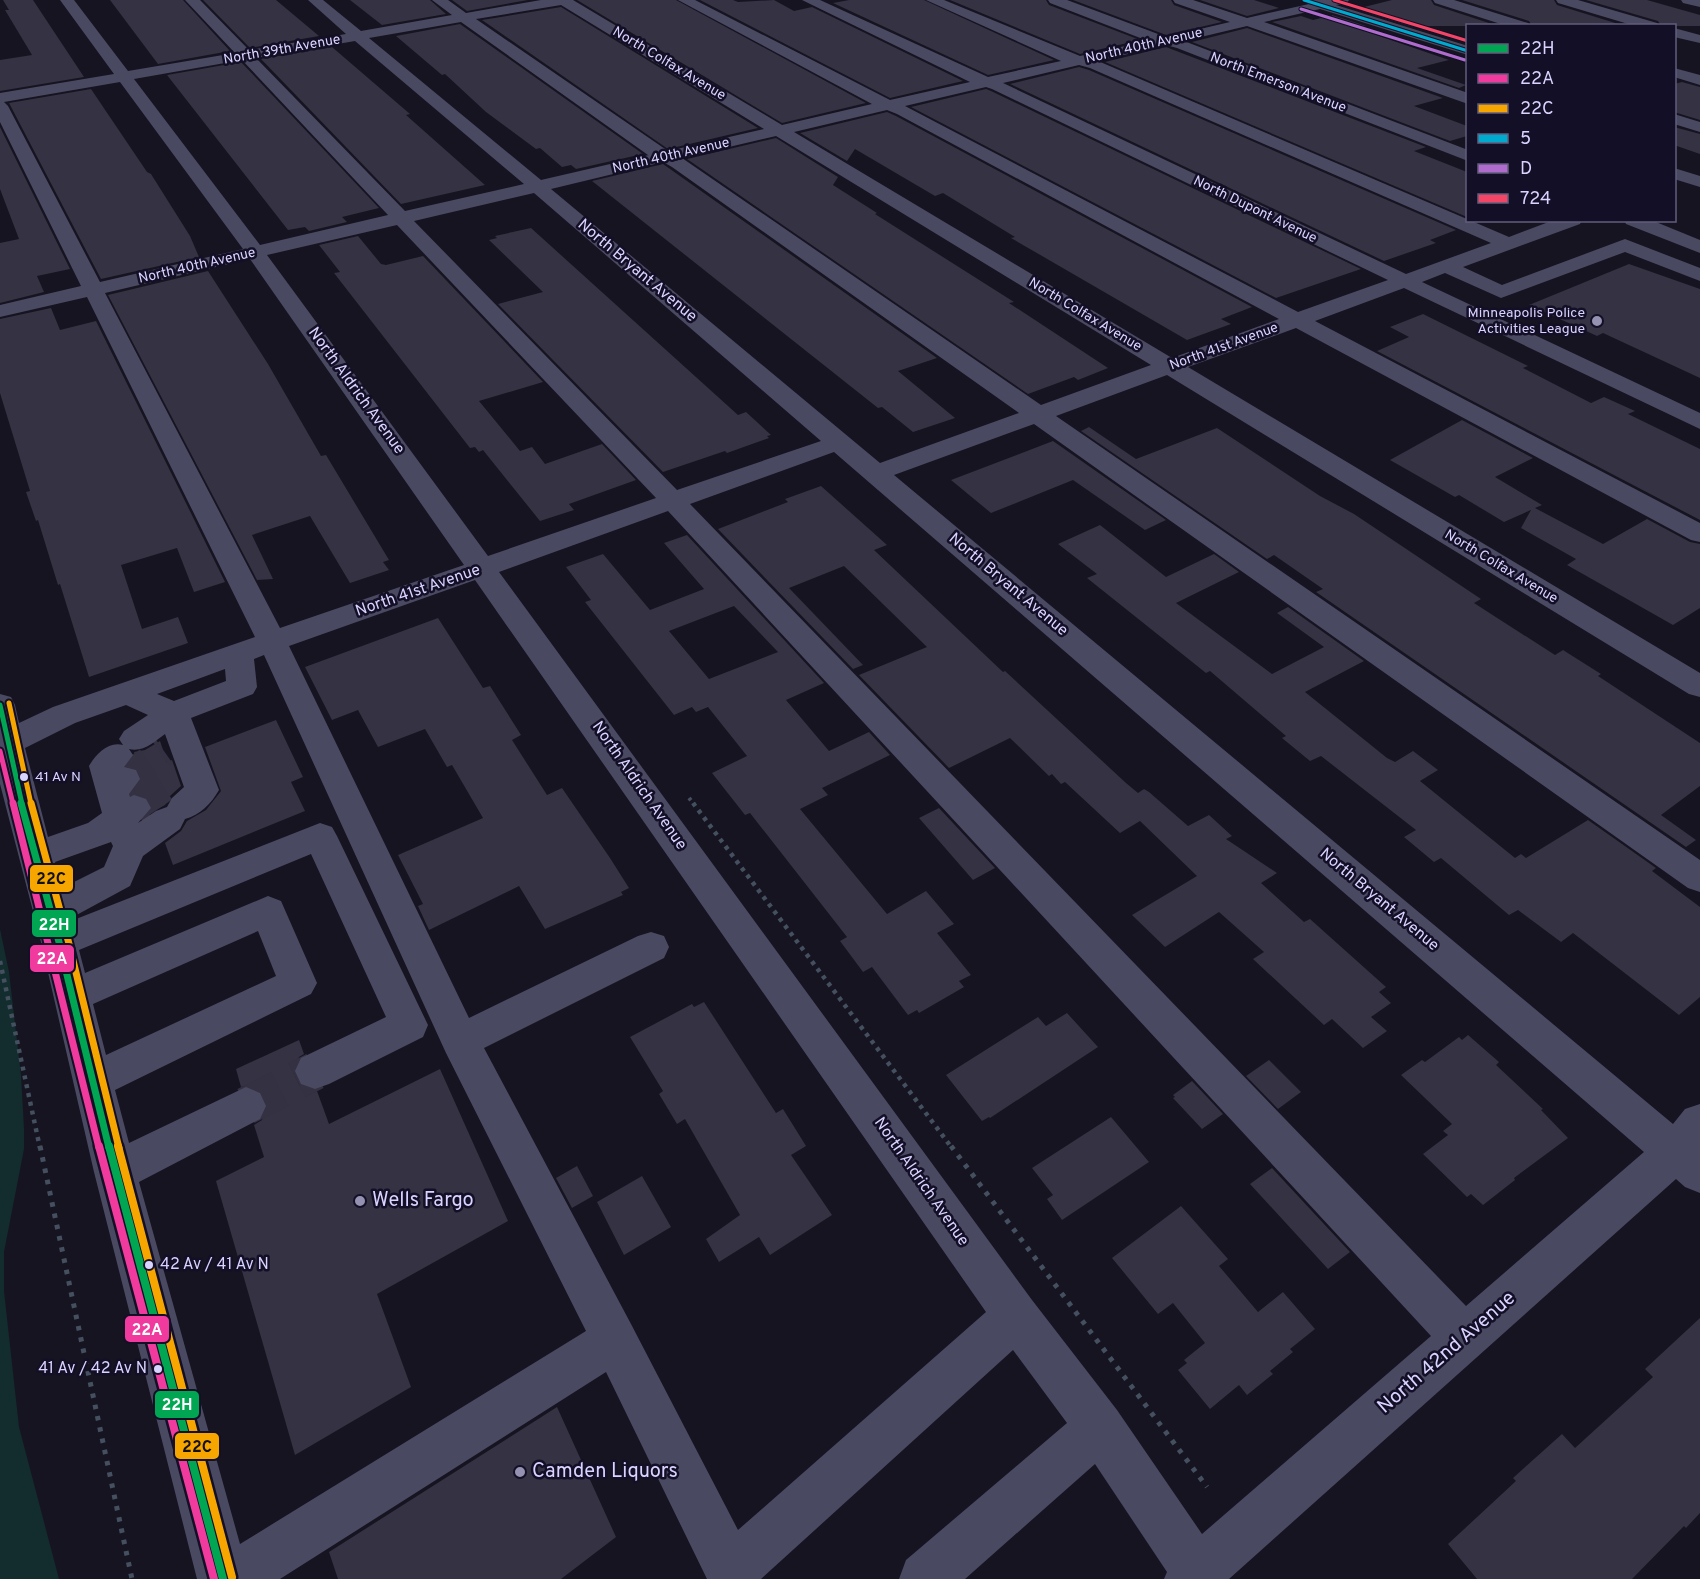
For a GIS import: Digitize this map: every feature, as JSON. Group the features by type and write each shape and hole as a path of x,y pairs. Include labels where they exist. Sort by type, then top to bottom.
{"street":[{"name":"North Aldrich Avenue","path":"67,0 256,253 1016,1316 1100,1427 1196,1577"},
{"path":"192,0 674,502 1465,1339"},
{"name":"North Bryant Avenue","path":"315,0 876,473 1692,1149"},
{"path":"439,0 654,151 688,170 1700,878"},
{"name":"North 39th Avenue","path":"0,98 564,0"},
{"name":"North Colfax Avenue","path":"564,0 1700,687"},
{"path":"685,0 1700,534"},
{"name":"North Dupont Avenue","path":"809,0 972,77 988,82 1700,423"},
{"path":"933,0 1080,61 1095,65 1509,244"},
{"name":"North Emerson Avenue","path":"1055,0 1165,41 1182,45 1466,156"},
{"path":"1180,0 1466,99"},
{"path":"1304,0 1466,51"},
{"name":"North 40th Avenue","path":"0,312 1342,0"},
{"path":"1440,0 1517,24"},
{"path":"1563,0 1645,24"},
{"path":"1688,0 1700,3"},
{"path":"1676,33 1700,39"},
{"path":"1676,73 1700,80"},
{"path":"0,106 272,641 460,1041 615,1340 733,1575 1016,1316"},
{"path":"1676,120 1700,127"},
{"name":"North 41st Avenue","path":"876,473 1568,222"},
{"path":"1638,222 1700,247"},
{"path":"1446,266 1501,292 1625,245 1700,275"},
{"name":"North 41st Avenue","path":"4,745 64,715 840,442"},
{"path":"36,855 100,832 124,791 177,767 242,687 238,654"},
{"path":"128,693 177,767"},
{"path":"0,705 4,745 55,927 115,1173 222,1579"},
{"path":"124,791 177,767"},
{"path":"55,927 118,876 124,791"},
{"path":"55,927 320,836 409,1025 315,1071"},
{"path":"72,996 268,911 298,983 93,1081"},
{"path":"460,1041 651,947"},
{"path":"115,1173 246,1106"},
{"name":"North 42nd Avenue","path":"1196,1577 1465,1339 1692,1149"},
{"path":"232,1579 615,1340"},
{"path":"925,1579 1100,1427"}],"path":[{"path":"686,794 1208,1487"},
{"path":"0,961 132,1579"}],"green space":[{"path":"0,929 9,972 21,1075 24,1128 24,1149 4,1252 4,1291 19,1427 59,1579 0,1579"}],"building":[{"path":"3,0 33,0 84,77 0,91 0,60 32,55 5,10 9,10"},
{"path":"110,0 183,0 230,51 158,64"},
{"path":"203,0 276,0 319,36 250,48"},
{"path":"350,0 430,0 446,14 382,25"},
{"path":"452,0 528,0 467,11"},
{"path":"577,0 676,0 866,103 782,123"},
{"path":"700,0 738,2 774,0 794,11 812,7 963,81 890,98"},
{"path":"849,0 924,0 1054,60 988,75 833,3"},
{"path":"950,0 1046,0 1049,5 1140,40 1080,54"},
{"path":"1073,0 1171,0 1174,5 1222,22 1166,35"},
{"path":"1200,0 1254,0 1279,8 1247,16"},
{"path":"1392,0 1431,0 1434,5 1492,24 1410,26 1356,9"},
{"path":"1462,0 1554,0 1557,5 1619,24 1531,24 1529,21"},
{"path":"1586,0 1647,0 1700,15 1700,26 1676,26 1676,24 1660,24 1658,21"},
{"path":"561,7 758,128 668,149 482,20"},
{"path":"1332,15 1366,26 1350,26 1449,60 1417,68 1466,85 1459,88 1272,22 1301,16 1313,20 1325,17 1330,19"},
{"path":"460,24 643,154 576,169 571,165 562,167 540,148 536,149 486,112 445,74 442,75 396,36"},
{"path":"1247,28 1443,98 1414,106 1466,126 1466,136 1450,141 1192,42"},
{"path":"332,47 410,114 406,115 485,185 401,204 261,59"},
{"path":"1166,47 1426,147 1414,151 1466,172 1466,217 1105,62"},
{"path":"241,62 379,208 342,217 347,222 309,231 305,227 288,230 167,75"},
{"path":"1079,67 1456,230 1430,240 1436,243 1384,261 1010,84"},
{"path":"1682,82 1700,87 1700,120 1676,113 1676,84"},
{"path":"91,89 147,172 151,174 190,236 199,257 101,279 9,103"},
{"path":"986,89 1361,269 1276,298 911,107"},
{"path":"887,112 1252,307 1221,319 1231,324 1187,340 1011,238 1015,237 943,193 935,196 855,149 847,161 800,133"},
{"path":"0,127 70,269 37,276 44,292 0,303 0,243 19,239 0,189"},
{"path":"1676,128 1700,134 1700,154 1676,146"},
{"path":"776,138 838,177 833,185 1014,302 1009,303 1108,368 1078,380 1074,377 1028,394 687,159"},
{"path":"663,164 937,358 898,371 955,418 913,432 882,407 878,408 592,181"},
{"path":"531,228 738,415 746,412 771,435 767,436 769,438 663,472 498,304 543,292 489,240 497,238 495,236"},
{"path":"358,236 381,264 386,265 423,256 543,382 479,401 520,451 532,447 545,464 602,444 636,480 569,504 574,510 540,521 483,450 479,452 475,447 470,448 334,273 340,272 319,245"},
{"name":"Minneapolis Police Activities League","path":"1629,264 1700,289 1700,378 1603,333 1597,336 1529,305"},
{"path":"208,271 268,364 321,456 326,455 389,560 383,562 389,570 350,583 310,516 252,535 273,579 257,580 108,295"},
{"path":"51,308 60,330 96,321 225,582 194,592 177,548 121,565 142,629 178,617 188,643 89,677 60,584 58,585 38,520 36,521 26,492 30,491 0,393 0,319"},
{"path":"1423,314 1528,366 1523,368 1591,403 1604,397 1635,411 1628,414 1700,449 1700,520 1377,351 1409,337 1390,327"},
{"path":"1462,420 1533,458 1495,477 1542,505 1535,508 1603,544 1647,519 1690,542 1700,544 1700,608 1673,625 1567,565 1576,559 1521,528 1531,510 1504,522 1459,495 1455,497 1390,460"},
{"path":"1089,427 1136,459 1217,428 1320,496 1354,514 1481,599 1474,603 1555,655 1563,650 1601,674 1598,676 1700,743 1700,786 1661,815 1696,840 1686,847 1316,592 1323,589 1274,555 1267,559 1081,431"},
{"path":"1053,441 1166,520 1145,530 1073,480 991,513 951,480"},
{"path":"821,486 887,545 874,550 1003,672 1005,671 1126,783 1138,793 1144,789 1149,792 1188,826 1209,815 1232,836 1226,839 1277,873 1261,883 1304,922 1310,919 1386,987 1379,992 1391,1003 1371,1017 1387,1031 1363,1048 1332,1019 1324,1025 1253,959 1264,952 1219,912 1165,947 1132,915 1197,876 1140,821 1120,833 1065,782 1061,784 1052,774 1049,776 1010,738 949,768 859,675 927,647 844,566 789,588 863,665 853,669 718,529 788,502 785,499"},
{"path":"1100,525 1166,577 1214,554 1239,572 1176,603 1272,674 1324,647 1277,613 1288,607 1364,661 1305,692 1387,758 1395,762 1413,751 1438,770 1420,781 1515,858 1521,854 1526,858 1588,820 1656,868 1652,871 1700,907 1700,997 1679,1015 1573,933 1561,942 1518,910 1509,915 1441,858 1434,862 1404,837 1416,830 1321,756 1310,761 1282,738 1286,736 1210,671 1206,673 1087,578 1097,574 1058,544"},
{"path":"687,535 824,683 786,700 829,751 869,732 890,755 822,788 828,795 800,809 887,914 926,891 954,924 937,933 971,975 959,981 964,987 919,1013 917,1010 908,1015 872,967 863,972 840,941 847,937 750,813 745,815 712,773 747,756 708,707 696,712 692,707 674,715 585,602 591,600 566,567 603,554 650,610 704,589 664,543","holes":["734,606 778,652 709,679 669,631"]},
{"path":"438,618 483,688 490,686 521,735 512,740 547,795 562,788 610,858 629,888 621,892 623,895 545,929 519,886 429,930 418,906 423,904 398,855 483,818 452,765 447,767 425,729 378,747 358,710 332,720 305,667"},
{"path":"276,720 303,777 291,782 305,811 173,865 165,843 181,831 187,821 206,810 221,791 205,747"},
{"path":"160,741 167,762 172,760 181,786 170,796 165,805 151,812 153,808 148,798 132,793 142,778 138,769 128,766 135,756 134,752 145,750"},
{"path":"939,808 995,868 973,880 919,818"},
{"path":"704,1002 776,1113 783,1109 806,1146 791,1155 832,1215 770,1255 759,1237 719,1262 706,1239 740,1215 685,1119 677,1124 659,1094 663,1091 630,1037 692,1004 694,1007"},
{"path":"1067,1013 1098,1047 982,1121 946,1075 1038,1017 1046,1026"},
{"path":"1468,1035 1499,1062 1496,1065 1543,1109 1541,1110 1568,1138 1514,1178 1515,1180 1483,1205 1471,1194 1467,1197 1423,1154 1448,1135 1443,1131 1452,1124 1401,1075 1422,1060 1425,1062 1459,1037 1462,1040"},
{"name":"Wells Fargo","path":"299,1040 304,1054 299,1057 293,1072 300,1086 317,1091 329,1124 440,1069 508,1221 377,1294 411,1387 295,1455 216,1181 264,1157 254,1125 262,1120 268,1105 261,1091 247,1085 241,1087 236,1069"},
{"path":"1269,1060 1301,1092 1278,1109 1246,1076"},
{"path":"1192,1081 1223,1114 1202,1129 1173,1098 1175,1097 1173,1095"},
{"path":"1111,1117 1149,1162 1062,1220 1047,1199 1053,1195 1032,1168"},
{"path":"577,1166 593,1196 572,1208 556,1178"},
{"path":"1272,1168 1350,1252 1328,1269 1250,1184"},
{"path":"642,1176 671,1227 624,1255 597,1202"},
{"path":"1181,1206 1228,1259 1219,1266 1258,1312 1283,1292 1315,1329 1290,1349 1293,1352 1270,1371 1273,1374 1247,1395 1239,1385 1210,1409 1178,1370 1187,1363 1184,1360 1205,1343 1173,1303 1158,1314 1112,1258"},
{"path":"1700,1318 1700,1513 1686,1528 1684,1526 1632,1579 1477,1579 1448,1544 1516,1481 1513,1478 1562,1434 1575,1448 1653,1377 1645,1369"},
{"name":"Camden Liquors","path":"557,1407 616,1537 561,1579 338,1579 329,1552"}],"tunnel":[{"path":"124,779 164,751"},
{"path":"139,804 174,780"},
{"path":"134,808 142,803"},
{"path":"246,1106 315,1071"}],"transit line":[{"name":"5","path":"1304,0 1466,50"},
{"name":"724","path":"1334,0 1466,40"},
{"name":"D","path":"1301,9 1465,60"},
{"name":"22C","path":"9,703 23,773 68,940 124,1170 232,1577"},
{"name":"22H","path":"0,705 14,775 59,942 115,1172 223,1579"},
{"name":"22A","path":"0,751 106,1174 214,1579"}],"place":[{"name":"Minneapolis Police Activities League","path":"1597,321"},
{"name":"41 Av N","path":"24,777"},
{"name":"Wells Fargo","path":"360,1201"},
{"name":"42 Av / 41 Av N","path":"149,1265"},
{"name":"41 Av / 42 Av N","path":"158,1369"},
{"name":"Camden Liquors","path":"520,1472"}]}
